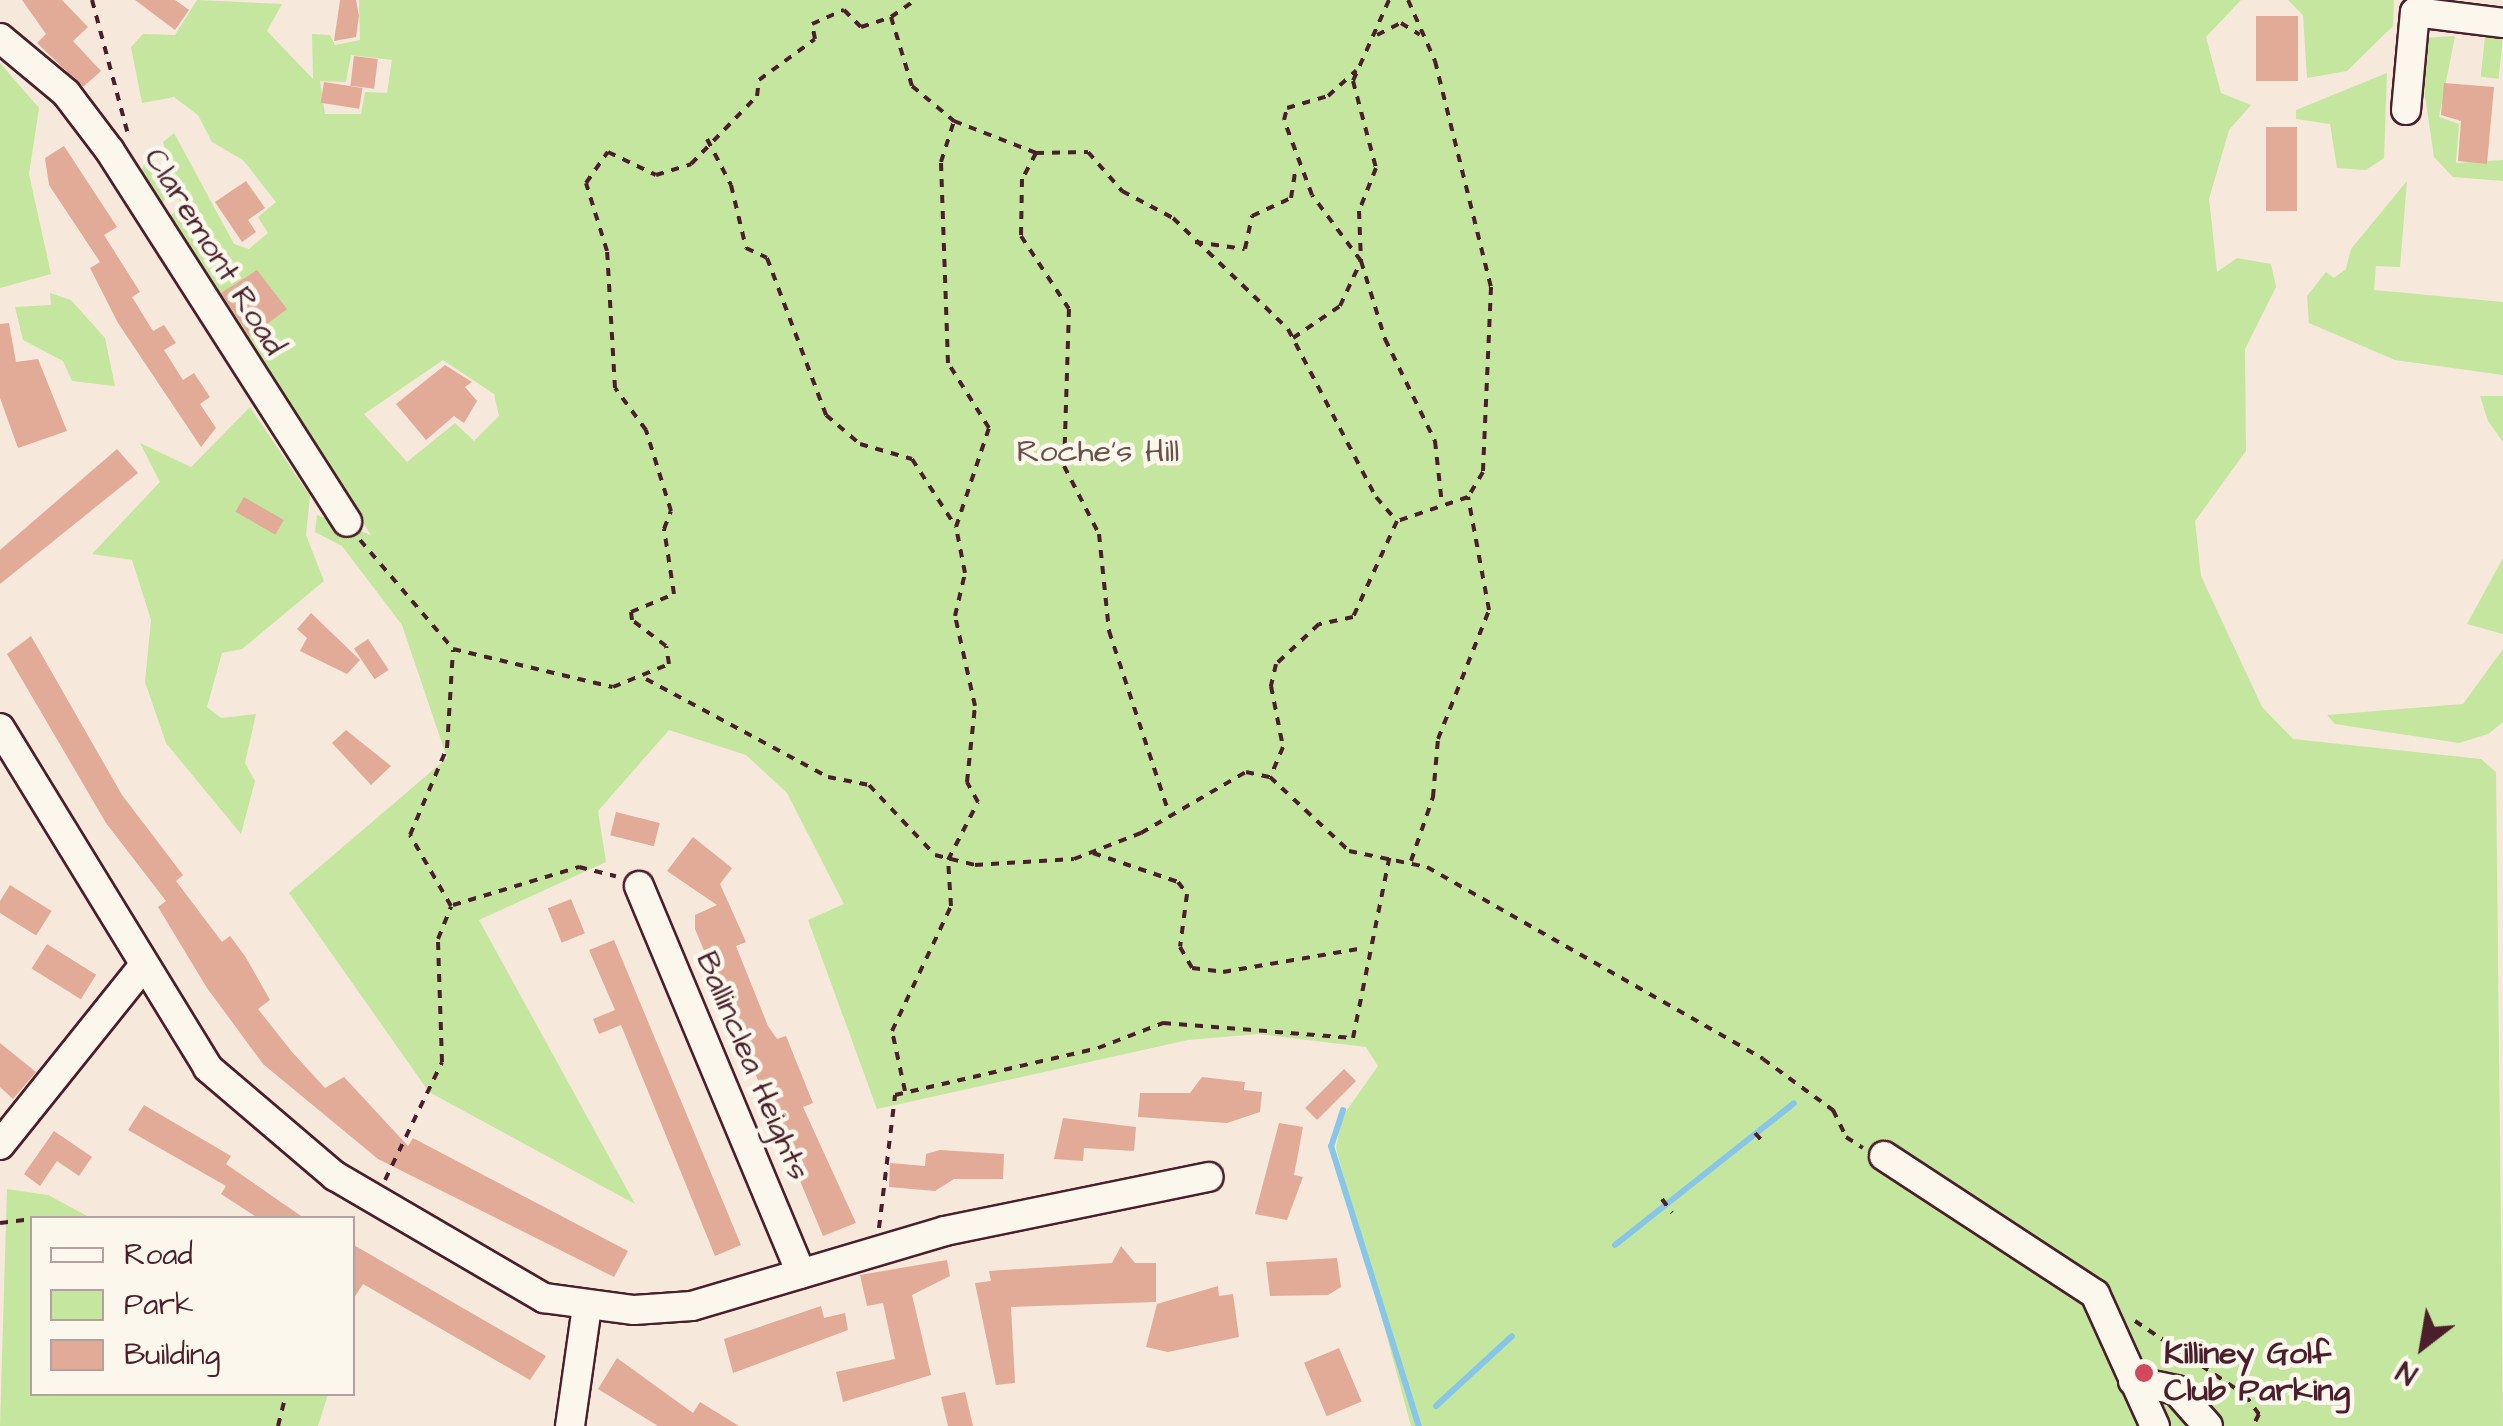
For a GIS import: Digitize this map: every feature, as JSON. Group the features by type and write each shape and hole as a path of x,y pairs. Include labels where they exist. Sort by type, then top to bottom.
{"street":[{"path":"2406,110 2410,6 2503,22"},
{"name":"Claremont Road","path":"0,38 66,93 110,151 347,522"},
{"path":"0,728 141,969 208,1068 374,1202 531,1291 587,1308 692,1306 878,1252 1208,1178"},
{"name":"Ballinclea Heights","path":"639,886 801,1274"},
{"path":"0,1145 141,969"},
{"path":"1884,1156 2094,1294 2156,1426"},
{"path":"570,1426 587,1308"},
{"path":"2132,1380 2176,1390 2208,1426"}],"path":[{"path":"92,0 132,148"},
{"path":"347,522 453,649 613,687 646,679 671,653 631,612 674,594 664,528 671,512 646,430 615,388 606,251 586,183 608,152 675,174 707,139 757,96 759,80 815,39 812,24 844,10 862,26 891,17 915,0"},
{"path":"1386,0 1377,36 1360,68 1354,93 1376,168 1359,211 1361,261 1385,339 1434,441 1442,504"},
{"path":"1408,0 1424,38 1492,287 1494,388 1483,472 1468,497 1489,610 1438,738 1433,797 1412,861"},
{"path":"891,17 912,86 954,121 1036,153 1088,152 1122,191 1196,242 1292,338 1376,497 1397,521"},
{"path":"1377,36 1401,23 1424,38"},
{"path":"1196,242 1244,249 1252,216 1290,198 1297,164 1287,108 1328,96 1360,68"},
{"path":"954,121 941,162 948,363 989,428 956,526"},
{"path":"707,139 732,184 746,248 767,258 826,416 860,444 912,459 956,526 966,573 955,616 974,706 966,782 978,802 948,860 951,906 892,1031 906,1091"},
{"path":"1036,153 1022,178 1020,236 1069,309 1064,466 1099,534 1109,631 1169,812"},
{"path":"1297,164 1361,261"},
{"path":"1292,338 1340,306 1361,261"},
{"path":"1270,777 1283,747 1271,686 1276,664 1319,624 1353,618 1397,521 1468,497"},
{"path":"451,906 410,835 447,748 453,649"},
{"path":"646,679 828,777 869,785 948,860 988,865 1093,853 1246,772 1270,777 1348,851 1412,861 1763,1058 1832,1110 1852,1143 1884,1156"},
{"path":"1093,853 1178,882 1187,894 1180,947 1192,968 1223,972 1366,948"},
{"path":"878,1252 887,1103 906,1091 1098,1048 1163,1023 1353,1038 1366,948 1390,856"},
{"path":"451,906 579,866 639,886"},
{"path":"374,1202 442,1062 438,939 451,906"},
{"path":"1755,1133 1764,1143"},
{"path":"1662,1199 1672,1212"},
{"path":"0,1223 30,1220"},
{"path":"2128,1316 2245,1395 2259,1414 2253,1426"},
{"path":"278,1426 286,1396"}],"green space":[{"name":"Roche's Hill","path":"197,0 282,4 267,31 313,79 312,34 330,35 335,45 360,40 359,0 2241,0 2206,37 2221,93 2251,105 2229,130 2209,199 2217,272 2237,258 2271,264 2276,287 2245,349 2246,451 2195,521 2201,576 2262,707 2293,739 2481,759 2496,772 2503,1426 1411,1426 1336,1148 1342,1117 1378,1066 1366,1047 1258,1034 1188,1040 877,1109 808,920 844,904 787,793 746,755 669,730 598,811 606,862 479,920 635,1204 429,1092 289,893 447,758 402,625 342,546 315,532 317,515 371,535 165,221 181,206 163,142 174,133 234,244 249,249 268,233 258,217 276,202 243,160 212,142 198,115 174,97 142,103 131,47 143,34 175,35","holes":["351,55 392,60 387,93 365,92 361,114 325,114 320,81 346,82","443,360 494,394 499,416 474,441 455,423 407,462 364,414"]},
{"path":"2288,0 2394,0 2393,26 2347,71 2307,78 2303,15"},
{"path":"2455,36 2439,117 2459,124 2456,163 2503,160 2503,181 2453,177 2434,157 2419,55 2425,38"},
{"path":"2485,36 2503,38 2499,79 2481,77"},
{"path":"0,63 39,108 29,174 51,274 0,288"},
{"path":"2387,73 2384,158 2366,170 2337,168 2330,124 2296,119 2296,110"},
{"path":"149,152 170,193 158,209 139,177"},
{"path":"2407,181 2400,267 2376,266 2374,290 2503,302 2503,375 2395,360 2309,323 2307,296 2326,272 2334,278 2346,269 2351,249"},
{"path":"50,293 71,300 105,338 115,386 72,381 63,361 23,340 15,307 51,305"},
{"path":"2480,396 2503,396 2503,442 2488,421"},
{"path":"250,407 310,496 306,535 324,581 242,649 222,653 207,707 221,718 256,714 245,763 255,781 241,834 166,743 145,682 151,620 132,560 92,554 160,482 140,443 191,467"},
{"path":"2503,558 2503,634 2467,624"},
{"path":"2503,649 2503,722 2488,734 2459,743 2335,724 2327,715 2463,704"},
{"path":"7,1189 48,1195 87,1216 30,1216 30,1396 327,1396 318,1426 0,1426"}],"building":[{"path":"22,0 62,0 88,27 73,41 101,71 83,87 37,43 46,34"},
{"path":"135,0 175,0 189,10 175,30"},
{"path":"340,0 356,0 356,37 334,41"},
{"path":"2256,16 2298,16 2298,81 2256,81"},
{"path":"354,56 378,59 374,89 350,86"},
{"path":"324,82 363,88 359,109 321,103"},
{"path":"2444,83 2494,87 2487,164 2458,161 2461,121 2441,115"},
{"path":"2266,127 2297,127 2297,211 2266,211"},
{"path":"64,146 117,227 104,235 140,292 132,297 153,331 164,325 176,343 164,350 183,380 194,373 210,397 200,404 216,428 201,447 118,323 90,268 100,262 49,185 45,158"},
{"path":"246,181 265,208 248,220 256,232 242,242 215,202"},
{"path":"257,270 287,309 250,337 221,293"},
{"path":"9,323 16,362 38,359 67,431 18,448 0,398 0,324"},
{"path":"445,365 472,382 465,387 477,401 464,423 454,416 426,440 396,404"},
{"path":"117,449 138,473 0,584 0,550"},
{"path":"244,497 284,520 275,535 236,512"},
{"path":"311,613 360,660 347,674 300,651 307,638 297,629"},
{"path":"31,636 122,795 183,875 176,881 222,942 230,936 245,956 270,1000 258,1009 292,1052 325,1088 344,1077 408,1146 413,1138 628,1251 614,1277 378,1159 263,1064 207,988 158,907 166,901 106,823 7,654"},
{"path":"368,639 389,670 375,679 354,649"},
{"path":"346,730 391,766 371,785 332,743"},
{"path":"616,812 660,823 654,846 610,835"},
{"path":"693,837 732,868 720,884 746,942 736,946 768,1026 777,1039 786,1036 813,1103 803,1107 856,1223 823,1236 695,929 695,915 717,905 667,871"},
{"path":"10,885 52,911 36,936 0,913 0,901"},
{"path":"571,899 585,933 562,943 548,908"},
{"path":"614,940 741,1245 715,1256 621,1025 599,1034 593,1019 615,1010 589,950"},
{"path":"47,944 96,975 81,999 32,969"},
{"path":"0,1043 36,1072 13,1099 0,1087"},
{"path":"1344,1069 1356,1081 1317,1120 1305,1108"},
{"path":"1202,1077 1245,1082 1244,1090 1262,1092 1260,1112 1227,1123 1138,1117 1140,1093 1190,1093"},
{"path":"144,1105 231,1156 226,1164 301,1216 255,1216 221,1194 226,1186 128,1130"},
{"path":"1063,1118 1136,1127 1134,1151 1084,1148 1083,1161 1054,1159"},
{"path":"1279,1123 1303,1127 1294,1175 1303,1177 1287,1220 1255,1214"},
{"path":"54,1131 92,1157 79,1176 57,1161 40,1186 24,1174"},
{"path":"940,1150 1004,1154 1003,1179 954,1179 935,1191 889,1187 890,1163 925,1166 926,1154"},
{"path":"355,1246 546,1356 530,1380 363,1284 355,1296"},
{"path":"1121,1246 1135,1263 1156,1263 1156,1302 1011,1307 1015,1383 996,1385 975,1283 991,1281 989,1271 1112,1263"},
{"path":"1337,1258 1341,1287 1328,1295 1270,1296 1266,1262"},
{"path":"947,1260 950,1276 912,1295 931,1375 843,1402 836,1372 895,1359 883,1303 867,1306 860,1275"},
{"path":"1218,1286 1219,1296 1233,1294 1239,1337 1168,1352 1146,1347 1157,1304"},
{"path":"821,1306 824,1318 845,1313 848,1330 733,1373 724,1339"},
{"path":"1339,1348 1362,1401 1327,1416 1304,1363"},
{"path":"617,1358 693,1413 700,1402 739,1426 658,1426 598,1389"},
{"path":"965,1392 973,1426 948,1426 941,1397"}],"waterway":[{"path":"1615,1245 1794,1103"},
{"path":"1343,1110 1331,1146 1419,1426"},
{"path":"1436,1406 1512,1336"}],"place":[{"name":"Killiney Golf Club Parking","path":"2144,1373"}]}
